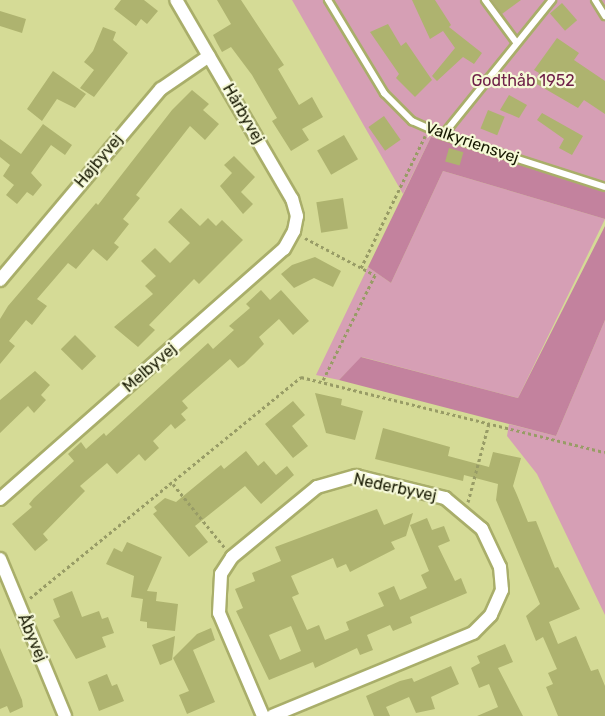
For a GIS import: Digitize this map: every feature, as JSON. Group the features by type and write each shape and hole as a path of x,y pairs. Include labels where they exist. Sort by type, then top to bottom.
{"street":[{"name":"Hårbyvej","path":"176,0 292,199 297,216 294,231"},
{"name":"Højbyvej","path":"0,280 161,89 209,56"},
{"name":"Melbyvej","path":"0,499 284,249 294,231"},
{"name":"Nederbyvej","path":"263,716 219,613 221,574 232,557 317,487 334,479 356,476 445,498 465,511 483,529 501,567 502,590 491,615 473,633 272,716"},
{"name":"Åbyvej","path":"0,559 65,716"}],"lane":[{"name":"Valkyriensvej","path":"328,0 384,93 412,121 443,135 605,187"},
{"path":"485,0 516,42"},
{"path":"443,135 552,0"},
{"path":"595,0 605,16"}],"path":[{"path":"361,268 429,129"},
{"path":"294,231 375,275 323,380"},
{"path":"20,607 302,377 323,380 605,452"},
{"path":"465,511 489,423"},
{"path":"173,484 232,557"}],"green space":[{"name":"Godthåb 1952","path":"292,0 605,0 605,192 431,137 403,194"},
{"path":"443,171 605,219 518,398 362,357 339,380 316,375 368,267 391,283"},
{"path":"605,320 605,615 537,474 507,436 509,424 556,436"}],"shaded area":[{"path":"431,137 605,192 605,219 443,171 391,283 368,267"},
{"path":"605,226 605,320 556,436 339,380 361,357 518,398"}],"building":[{"path":"121,0 144,0 158,11 147,24 141,19 136,26 114,9"},
{"path":"217,0 241,0 284,65 278,69 299,105 312,97 323,117 302,129 309,140 291,151 272,121 277,118 252,75 231,47 222,52 213,35 231,24"},
{"path":"412,0 435,0 451,25 449,27 482,53 474,64 463,57 437,81 432,76 455,48 443,31 430,39"},
{"path":"492,0 521,0 502,14"},
{"path":"562,3 577,20 565,31 550,13"},
{"path":"0,11 26,19 22,33 0,26"},
{"path":"388,24 401,46 406,42 432,80 415,97 396,78 399,74 370,32"},
{"path":"103,27 116,32 113,40 128,53 94,97 80,88 94,70 84,62 93,51"},
{"path":"557,38 579,53 574,60 605,81 605,114 584,100 578,108 535,83 539,73 534,70"},
{"path":"53,71 86,94 75,108 57,99 42,121 27,109"},
{"path":"192,90 209,104 203,110 219,124 205,140 190,126 136,195 140,198 123,219 129,224 114,243 119,247 107,261 93,249 76,269 68,263 37,299 47,306 32,325 26,320 9,341 15,346 0,364 0,319 8,306 96,203 98,205 172,110"},
{"path":"509,95 527,105 519,118 500,110"},
{"path":"488,110 505,117 497,135 481,129"},
{"path":"542,113 583,136 572,155 559,148 564,139 537,120"},
{"path":"384,116 401,140 385,151 368,127"},
{"path":"43,124 72,145 65,155 51,145 31,173 42,185 33,196 27,192 17,204 6,195 14,185 3,176 10,165 0,157 0,139 21,154"},
{"path":"344,135 358,159 331,175 317,150"},
{"path":"449,148 463,152 460,166 445,161"},
{"path":"234,156 255,177 241,192 253,204 243,214 220,186 232,173 224,165"},
{"path":"343,198 348,229 321,233 316,202"},
{"path":"181,208 200,226 208,218 216,226 222,220 243,240 199,284 194,279 149,325 155,330 138,347 114,327 153,294 145,286 156,276 141,261 155,248 170,263 190,243 168,222"},
{"path":"315,257 341,271 333,287 314,278 294,288 281,274 292,265"},
{"path":"261,290 270,300 281,290 309,321 293,335 279,319 259,337 264,344 244,364 238,368 230,359 182,401 188,408 181,414 186,420 175,429 171,424 153,441 159,448 145,461 139,454 117,474 107,463 80,486 85,491 43,534 48,540 35,551 12,524 32,507 29,504 34,498 74,461 68,454 81,442 86,449 104,433 106,436 208,343 213,349 234,330 229,326 250,308 246,304"},
{"path":"75,335 96,356 82,370 61,349"},
{"path":"35,371 50,385 41,395 46,400 34,413 28,406 0,433 0,400"},
{"path":"315,393 342,399 341,405 363,411 355,440 326,433"},
{"path":"293,401 305,415 292,426 308,446 293,458 265,424"},
{"path":"383,428 450,447 448,456 489,467 493,452 521,458 513,486 528,522 536,521 555,568 558,567 580,609 549,622 558,644 576,636 591,671 598,669 605,686 605,716 558,716 546,687 553,684 548,673 557,669 543,637 536,641 526,616 540,604 496,500 498,484 464,475 463,481 375,459"},
{"path":"246,451 258,466 264,461 276,475 287,466 294,475 261,504 245,486 195,526 208,542 189,557 153,514 157,511 154,507 165,498 176,502 221,465 224,469"},
{"path":"377,509 384,525 413,513 406,536 391,542 395,549 350,572 346,564 337,568 333,558 291,576 299,594 292,597 307,630 319,625 325,640 349,630 346,622 384,606 378,593 394,586 400,600 427,588 421,575 429,571 410,525 427,518 432,530 444,526 450,541 438,546 455,581 461,578 467,593 410,617 412,623 393,631 390,625 367,635 373,650 360,655 357,648 315,668 313,662 269,680 236,611 243,608 235,589 255,581 252,573 281,561 275,547","holes":["291,626 301,651 280,660 269,635"]},
{"path":"127,542 162,557 147,591 157,592 156,601 178,604 175,631 147,628 147,622 140,621 143,599 131,597 134,576 106,564 114,548 122,552"},
{"path":"72,591 82,617 99,611 102,619 108,617 114,633 102,637 106,647 76,659 53,620 60,617 53,599"},
{"path":"211,628 215,640 193,650 215,702 187,714 179,695 189,691 173,658 197,634"},
{"path":"175,636 172,660 160,665 152,645"},
{"path":"505,644 513,662 498,668 523,716 477,716 498,707 489,684 479,688 471,668 480,663 477,656"},
{"path":"0,648 22,700 23,707 10,713 7,706 0,709"},
{"path":"451,666 459,684 431,697 435,709 416,713 409,697 386,707 390,716 374,716 366,696 400,681 412,678 414,682"},
{"path":"107,674 112,686 117,684 124,701 99,711 88,682"}]}
